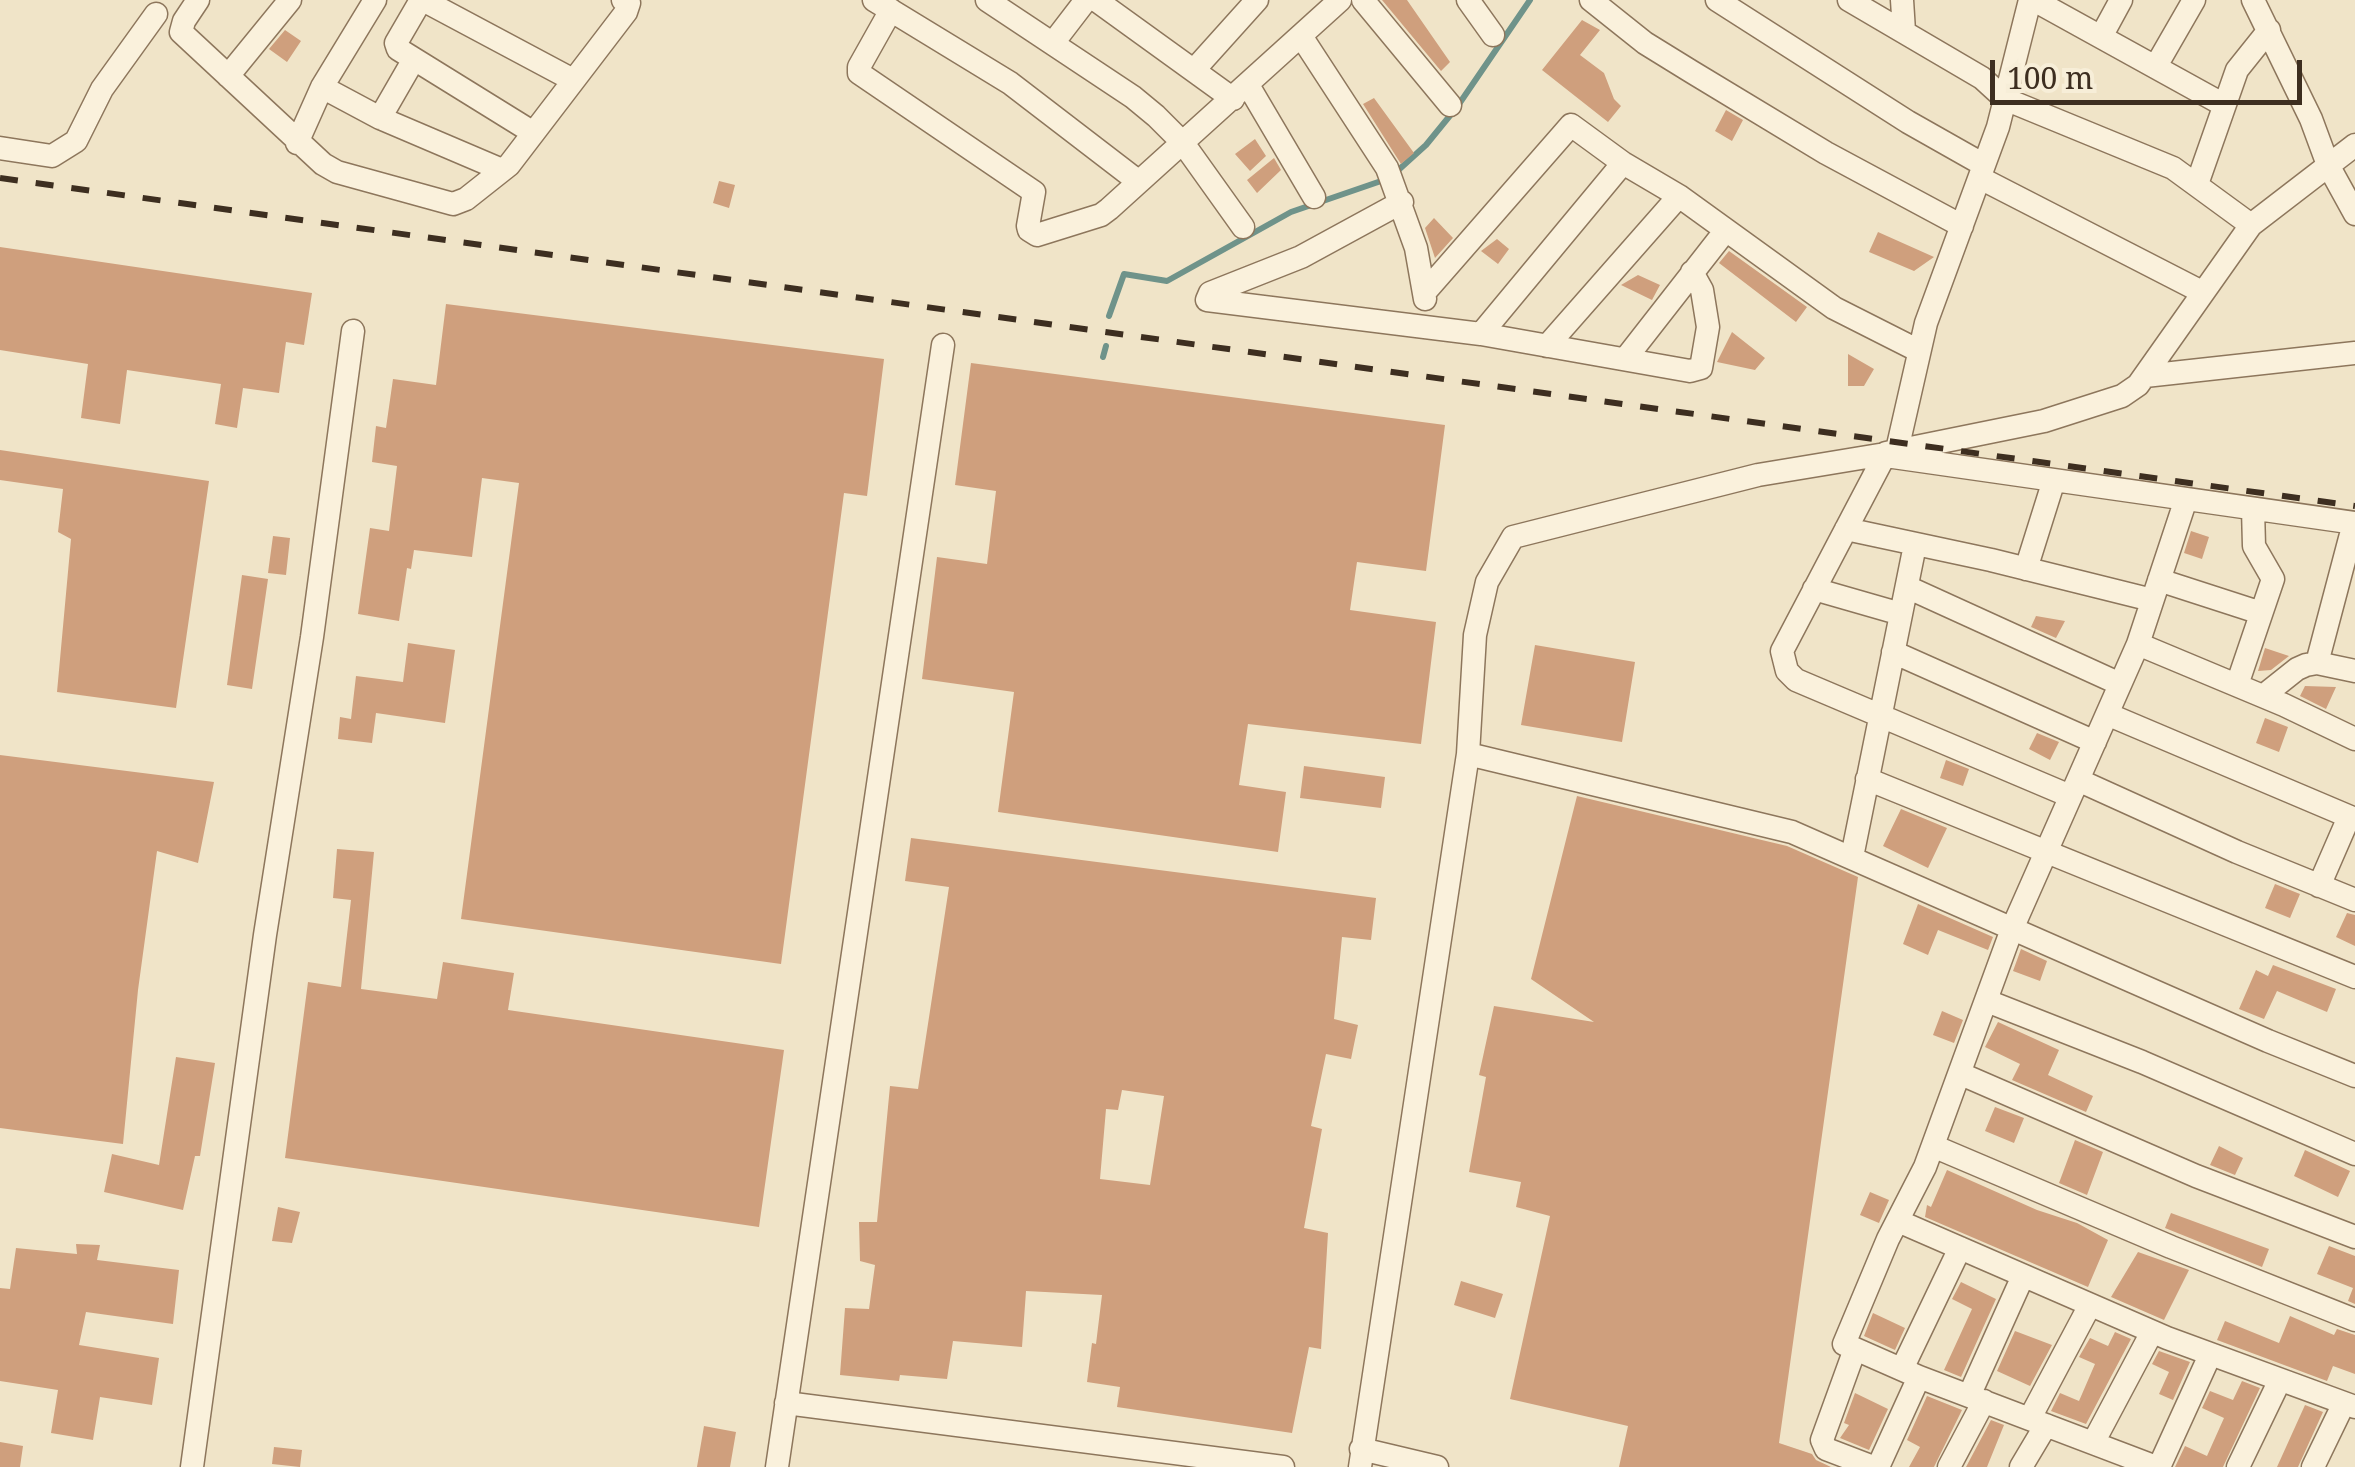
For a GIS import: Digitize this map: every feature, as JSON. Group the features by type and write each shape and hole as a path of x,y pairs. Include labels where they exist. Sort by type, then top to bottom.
{"street":[{"path":"198,0 182,32 298,143 337,172 453,204 510,165 628,8 629,3 623,0"},
{"path":"228,76 290,0"},
{"path":"298,143 322,87 375,0"},
{"path":"532,132 398,50 396,43 422,0 574,80"},
{"path":"987,0 1134,97 1182,144 1243,227"},
{"path":"1053,43 1086,0"},
{"path":"1096,0 1194,70 1241,92 1314,197"},
{"path":"1194,70 1257,0"},
{"path":"1139,182 1010,82 882,5 859,73 1034,192 1028,226 1037,235 1102,214 1139,182 1241,92 1340,0"},
{"path":"1363,0 1450,105"},
{"path":"1468,0 1493,35"},
{"path":"1591,0 1645,43 1692,72 1826,153 1962,226"},
{"path":"1849,0 1982,78 2005,98 2172,168 2251,225"},
{"path":"1902,0 1904,32"},
{"path":"2224,105 2032,0 1982,171 1926,322 1890,453 1782,652 1787,671 1796,680 2355,900"},
{"path":"2102,35 2120,0"},
{"path":"2156,66 2194,0"},
{"path":"2253,0 2311,118 2328,165 2355,214"},
{"path":"1727,3 1982,171 2202,292"},
{"path":"0,148 52,156 76,141 148,7 182,27"},
{"path":"2197,184 2224,105 2246,56 2268,30"},
{"path":"1301,36 1379,151 1402,202 1425,292 1424,327"},
{"path":"380,118 414,59"},
{"path":"322,87 380,118 502,170"},
{"path":"1425,292 1572,125 1623,163 1680,196 1834,308 1919,351"},
{"path":"1438,1467 1360,1458 1468,754 1475,636 1487,582 1513,537 1758,475 2044,421 2122,396 2145,376 2251,225 2355,145"},
{"path":"1481,334 1623,163"},
{"path":"1547,346 1680,196"},
{"path":"1402,202 1300,257 1210,293 1207,300 1481,334 1690,371 1700,368 1708,312 1692,272"},
{"path":"1626,358 1726,230"},
{"path":"192,1467 353,332"},
{"path":"777,1467 943,345"},
{"path":"2145,376 2355,353"},
{"path":"1890,453 2354,523 2317,663"},
{"path":"2026,569 2054,480"},
{"path":"2186,499 2138,644 2012,929 1933,1146 1845,1345 2038,1421 2098,1452 2158,1467 2210,1355"},
{"path":"2238,685 2273,578 2254,546 2253,509"},
{"path":"1846,529 2026,569 2156,590 2261,613"},
{"path":"1852,857 1916,545"},
{"path":"1907,587 2120,684"},
{"path":"1814,590 1902,614"},
{"path":"2138,644 2355,739"},
{"path":"1893,652 2095,742"},
{"path":"2263,696 2297,669 2317,663 2355,671"},
{"path":"2108,714 2352,818 2318,886"},
{"path":"1468,754 1792,832 2355,1076"},
{"path":"1867,780 2355,977"},
{"path":"1987,1001 2142,1062 2355,1154"},
{"path":"1961,1074 2196,1176 2355,1237"},
{"path":"1933,1146 2355,1320"},
{"path":"1898,1221 2152,1332 2349,1405 2314,1467"},
{"path":"1855,1349 1822,1440 1826,1448 1875,1467 1960,1248"},
{"path":"1948,1467 2024,1276"},
{"path":"2021,1467 2090,1306"},
{"path":"2098,1452 2152,1332"},
{"path":"2238,1467 2280,1382"},
{"path":"786,1403 1284,1467"}],"building":[{"path":"1382,0 1407,0 1450,62 1441,71"},
{"path":"1582,20 1600,30 1580,55 1604,73 1614,99 1621,106 1608,122 1542,70"},
{"path":"285,30 301,41 287,62 269,49"},
{"path":"1374,98 1414,153 1401,164 1363,104"},
{"path":"1726,110 1743,120 1732,141 1715,131"},
{"path":"1255,139 1266,156 1250,171 1235,154"},
{"path":"1274,158 1281,170 1257,193 1247,180"},
{"path":"719,181 735,185 729,208 713,203"},
{"path":"1434,218 1453,238 1435,258 1425,228"},
{"path":"1878,232 1934,257 1914,271 1869,252"},
{"path":"1497,239 1509,249 1498,264 1481,251"},
{"path":"0,247 312,293 304,345 286,342 279,393 243,388 237,428 215,424 221,384 127,370 120,424 81,418 88,364 0,350"},
{"path":"1729,251 1807,307 1796,322 1719,263"},
{"path":"1638,275 1660,285 1652,300 1621,285"},
{"path":"446,304 884,359 867,496 844,493 781,964 461,919 519,483 482,478 472,557 414,550 411,569 407,568 399,621 358,614 370,528 389,531 397,466 372,462 376,426 386,428 393,379 436,385"},
{"path":"1732,332 1765,358 1755,370 1717,362"},
{"path":"1848,354 1874,369 1864,386 1848,386"},
{"path":"971,363 1445,425 1426,571 1357,562 1350,610 1436,622 1421,744 1248,724 1239,785 1286,792 1278,852 998,812 1014,692 922,679 937,557 987,564 996,491 955,485"},
{"path":"0,450 209,481 176,708 57,692 71,539 58,532 63,489 0,480"},
{"path":"2191,531 2209,537 2202,559 2184,553"},
{"path":"273,536 290,538 286,575 268,573"},
{"path":"242,575 268,579 252,689 227,685"},
{"path":"2036,616 2065,621 2056,638 2031,627"},
{"path":"408,643 455,650 445,723 376,713 372,743 338,739 340,717 351,719 356,676 403,682"},
{"path":"1535,645 1635,662 1622,742 1521,725"},
{"path":"2265,648 2289,656 2271,670 2258,671"},
{"path":"2305,686 2336,687 2326,709 2300,696"},
{"path":"2265,718 2288,727 2279,752 2256,743"},
{"path":"2037,733 2059,742 2050,760 2029,749"},
{"path":"0,755 214,782 198,863 157,851 123,1144 0,1128"},
{"path":"1946,760 1969,769 1963,786 1940,778"},
{"path":"1304,766 1385,777 1381,808 1300,798"},
{"path":"1577,796 1787,846 1858,877 1779,1443 1812,1454 1831,1467 1619,1467 1628,1426 1510,1399 1550,1216 1516,1207 1521,1182 1469,1172 1486,1077 1479,1075 1494,1006 1594,1022 1531,979"},
{"path":"1901,809 1947,828 1928,868 1883,846"},
{"path":"911,838 1376,898 1371,940 1342,937 1334,1019 1358,1025 1351,1059 1326,1054 1311,1126 1322,1129 1304,1228 1328,1233 1321,1349 1309,1347 1292,1433 1117,1407 1120,1387 1087,1382 1102,1295 1026,1291 1022,1347 953,1341 947,1379 900,1375 899,1381 840,1375 845,1308 869,1309 875,1265 860,1261 859,1222 877,1222 890,1086 918,1089 949,887 905,881","holes":["1122,1090 1164,1096 1150,1185 1100,1179 1106,1109 1118,1110"]},
{"path":"337,849 374,852 361,989 437,999 443,962 514,973 508,1010 784,1050 759,1227 285,1158 308,982 341,987 351,900 333,898"},
{"path":"2275,884 2300,894 2290,918 2265,908"},
{"path":"1918,904 1993,937 1988,950 1938,930 1928,955 1903,944"},
{"path":"2347,913 2355,915 2355,946 2336,937"},
{"path":"2021,949 2047,961 2040,981 2013,971"},
{"path":"2273,965 2336,989 2327,1012 2277,991 2264,1019 2239,1009 2256,970 2268,976"},
{"path":"1942,1011 1963,1020 1954,1043 1933,1035"},
{"path":"1998,1022 2059,1050 2048,1075 2093,1096 2086,1112 2012,1080 2020,1064 1985,1047"},
{"path":"176,1057 215,1063 200,1156 195,1156 183,1210 104,1192 112,1154 159,1165"},
{"path":"1995,1107 2024,1118 2014,1143 1985,1131"},
{"path":"2075,1140 2103,1152 2087,1195 2059,1183"},
{"path":"2219,1146 2243,1158 2235,1175 2210,1165"},
{"path":"2305,1150 2350,1171 2338,1197 2294,1176"},
{"path":"1947,1170 2037,1210 2077,1223 2108,1240 2088,1287 1925,1217 1927,1205 1931,1207"},
{"path":"1870,1192 1889,1200 1879,1223 1860,1215"},
{"path":"278,1207 300,1212 292,1243 272,1241"},
{"path":"2171,1213 2269,1249 2262,1267 2165,1228"},
{"path":"76,1244 100,1245 97,1260 179,1270 173,1324 86,1312 79,1345 159,1358 152,1405 100,1397 93,1440 51,1433 58,1390 0,1381 0,1288 10,1289 16,1248 77,1254"},
{"path":"2329,1246 2355,1256 2355,1304 2348,1301 2353,1288 2317,1274"},
{"path":"2138,1252 2189,1270 2164,1320 2111,1297"},
{"path":"1461,1281 1503,1294 1495,1318 1454,1305"},
{"path":"1961,1282 1996,1299 1961,1377 1944,1370 1972,1309 1952,1299"},
{"path":"1873,1313 1905,1328 1895,1350 1864,1336"},
{"path":"2290,1316 2334,1335 2337,1329 2355,1335 2355,1374 2333,1366 2327,1381 2217,1340 2225,1321 2279,1343"},
{"path":"2015,1331 2052,1345 2030,1386 1997,1371"},
{"path":"2115,1332 2131,1339 2086,1424 2051,1411 2060,1393 2079,1401 2095,1364 2079,1357 2090,1338 2108,1346"},
{"path":"2159,1351 2190,1362 2173,1400 2159,1394 2169,1372 2152,1364"},
{"path":"2242,1381 2260,1388 2223,1467 2175,1467 2185,1446 2207,1456 2224,1418 2202,1408 2210,1391 2233,1400"},
{"path":"1855,1393 1888,1409 1869,1450 1840,1438 1849,1425 1844,1423"},
{"path":"1927,1396 1962,1410 1934,1467 1909,1467 1920,1447 1907,1440"},
{"path":"2305,1405 2323,1412 2298,1467 2277,1467"},
{"path":"1991,1420 2004,1425 1987,1467 1966,1467"},
{"path":"704,1426 736,1432 730,1467 697,1467"},
{"path":"0,1442 23,1446 20,1467 0,1467"},
{"path":"274,1447 302,1450 300,1467 272,1464"}],"waterway":[{"path":"1394,174 1426,145 1457,107 1530,0"},
{"path":"1109,316 1124,274 1167,281 1291,212 1384,180"},
{"path":"1103,357 1106,346"}],"railway":[{"path":"0,178 2355,506"}]}
